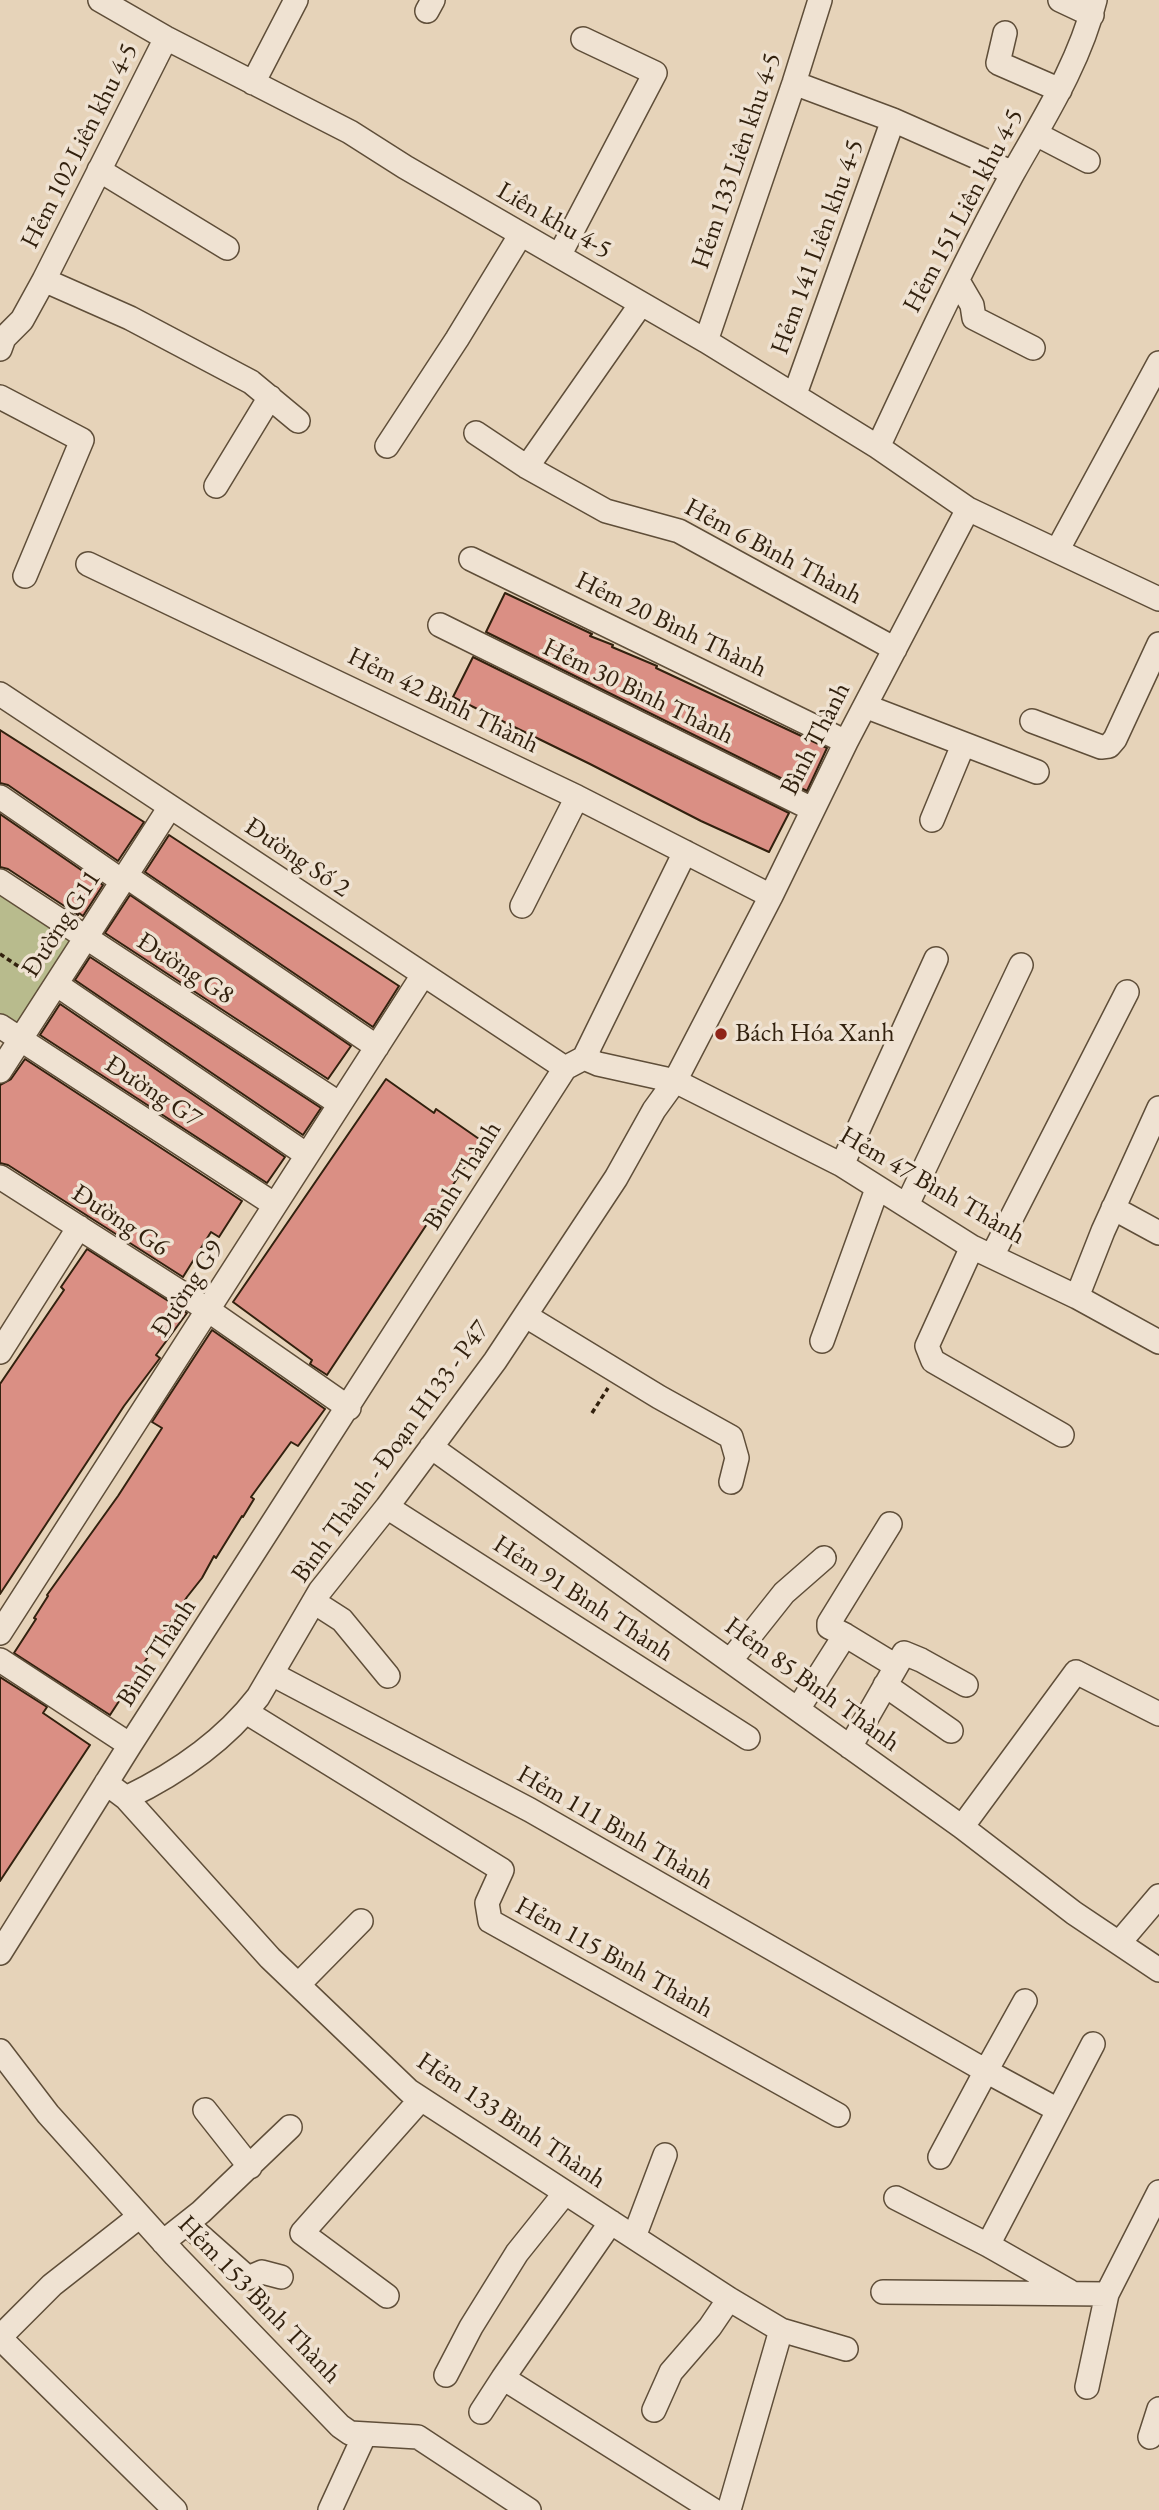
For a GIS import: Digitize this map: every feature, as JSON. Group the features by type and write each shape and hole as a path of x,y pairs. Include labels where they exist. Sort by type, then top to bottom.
{"street":[{"path":"253,83 296,0"},
{"name":"Hẻm 133 Liên khu 4-5","path":"706,341 820,0"},
{"path":"1060,0 1093,8"},
{"name":"Liên khu 4-5","path":"102,1 166,38 350,132 405,167 795,394 968,509 1159,599"},
{"name":"Hẻm 151 Liên khu 4-5","path":"878,447 1013,173 1060,90 1093,8"},
{"path":"1005,33 999,62 1060,90"},
{"name":"Hẻm 102 Liên khu 4-5","path":"4,336 22,320 44,280 166,38"},
{"path":"559,256 655,73 583,39"},
{"path":"794,83 893,120 1013,173"},
{"name":"Hẻm 141 Liên khu 4-5","path":"795,394 893,120"},
{"path":"1036,134 1088,161"},
{"path":"99,170 227,248"},
{"path":"387,446 521,234"},
{"path":"44,280 130,318 251,382 298,421"},
{"path":"958,281 972,305 974,318 1033,348"},
{"path":"527,467 641,304"},
{"path":"1058,550 1156,377"},
{"path":"0,397 82,440 24,576"},
{"path":"216,486 270,397"},
{"name":"Hẻm 6 Bình Thành","path":"476,433 527,467 606,511 679,531 895,649"},
{"name":"Bình Thành","path":"675,1081 771,897 846,741 968,509"},
{"name":"Hẻm 20 Bình Thành","path":"471,559 846,741"},
{"name":"Hẻm 42 Bình Thành","path":"88,564 577,796 771,897"},
{"name":"Hẻm 30 Bình Thành","path":"440,625 812,809"},
{"path":"1032,721 1101,747 1109,747 1159,644"},
{"name":"Đường Số 2","path":"0,694 423,975 574,1063"},
{"path":"865,706 1037,772"},
{"path":"932,820 963,745"},
{"path":"522,906 577,796"},
{"path":"0,797 377,1047"},
{"name":"Đường G11","path":"0,1070 170,807"},
{"name":"Bình Thành","path":"0,1953 130,1745 574,1063 685,852"},
{"name":"Đường G8","path":"0,881 340,1104"},
{"path":"842,1165 936,959"},
{"path":"907,1205 1021,965"},
{"name":"Đường G9","path":"0,1633 423,975"},
{"path":"54,987 307,1155"},
{"path":"1062,1435 933,1361 927,1346 1127,992"},
{"name":"Đường G7","path":"0,1026 275,1205"},
{"path":"574,1063 598,1064 675,1081"},
{"name":"Hẻm 47 Bình Thành","path":"675,1081 842,1165 877,1189 982,1251 1077,1297 1159,1342"},
{"name":"Bình Thành - Đoạn H133 - P47","path":"126,1797 163,1780 202,1751 246,1712 272,1674 314,1602 526,1316 616,1178 654,1110 675,1081"},
{"path":"1077,1297 1113,1208 1158,1112"},
{"name":"Đường G6","path":"0,1177 208,1310 348,1408"},
{"path":"822,1341 877,1189"},
{"path":"1113,1208 1159,1233"},
{"path":"0,1352 79,1227"},
{"path":"526,1316 700,1422 731,1437 737,1458 731,1482"},
{"name":"Hẻm 85 Bình Thành","path":"431,1447 962,1827 1074,1913 1159,1970"},
{"name":"Hẻm 91 Bình Thành","path":"387,1507 748,1738"},
{"path":"890,1524 829,1627 845,1635 951,1731"},
{"path":"730,1661 784,1593 824,1558"},
{"path":"314,1602 342,1620 388,1676"},
{"path":"798,1709 845,1635"},
{"path":"850,1747 904,1653 966,1685"},
{"path":"0,1660 130,1745"},
{"path":"962,1827 1076,1672 1159,1714"},
{"name":"Hẻm 111 Bình Thành","path":"272,1674 530,1810 986,2071"},
{"name":"Hẻm 115 Bình Thành","path":"246,1712 502,1870 487,1903 490,1921 838,2115"},
{"path":"106,1783 126,1797"},
{"name":"Hẻm 133 Bình Thành","path":"126,1797 270,1958 409,2091 729,2299 782,2330 846,2349"},
{"path":"1119,1943 1159,1896"},
{"path":"299,1984 361,1921"},
{"path":"940,2157 1025,2001"},
{"path":"988,2245 1093,2044"},
{"name":"Hẻm 153 Bình Thành","path":"0,2051 48,2114 163,2242 340,2426 350,2433 418,2437 529,2510"},
{"path":"986,2071 1058,2110"},
{"path":"387,2296 302,2233 421,2099"},
{"path":"205,2110 250,2167"},
{"path":"163,2242 250,2167 290,2127"},
{"path":"634,2237 665,2155"},
{"path":"1087,2387 1107,2294 1159,2192"},
{"path":"446,2375 471,2327 517,2253 565,2193"},
{"path":"896,2198 988,2245 1071,2292"},
{"path":"140,2216 52,2285 0,2338 175,2510"},
{"path":"481,2412 611,2222"},
{"path":"187,2224 248,2278 262,2272 281,2277"},
{"path":"883,2292 1107,2294"},
{"path":"654,2410 671,2372 710,2327 729,2299"},
{"path":"729,2510 782,2330"},
{"path":"503,2378 713,2510"},
{"path":"1150,2438 1159,2409"},
{"path":"331,2510 365,2434"}],"path":[{"path":"0,954 54,987"},
{"path":"592,1413 607,1392 615,1371"}],"green space":[{"path":"0,895 70,941 18,1024 0,1013"}],"building":[{"path":"505,593 592,634 590,636 613,645 612,647 827,748 807,791 486,632"},
{"path":"473,657 789,813 769,852 701,821 453,697"},
{"path":"0,730 144,822 118,861 8,785 0,783"},
{"path":"0,814 103,885 83,916 8,869 0,867"},
{"path":"169,835 399,986 373,1027 145,872"},
{"path":"130,895 351,1046 328,1079 105,933"},
{"path":"90,957 321,1108 303,1135 75,980"},
{"path":"60,1004 285,1157 267,1183 40,1035"},
{"path":"25,1059 242,1201 219,1237 211,1232 183,1277 8,1165 0,1163 0,1085 11,1079"},
{"path":"386,1079 434,1113 436,1109 482,1141 327,1375 310,1364 312,1360 233,1302"},
{"path":"87,1249 187,1313 156,1355 160,1358 124,1406 0,1594 0,1384 64,1290 61,1287"},
{"path":"212,1330 325,1409 298,1446 291,1442 251,1497 254,1499 243,1517 216,1558 214,1556 110,1715 14,1653 36,1619 34,1618 47,1595 118,1496 162,1428 152,1422"},
{"path":"0,1677 47,1707 43,1713 90,1745 0,1881"}],"place":[{"name":"Bách Hóa Xanh","path":"721,1034"}]}
